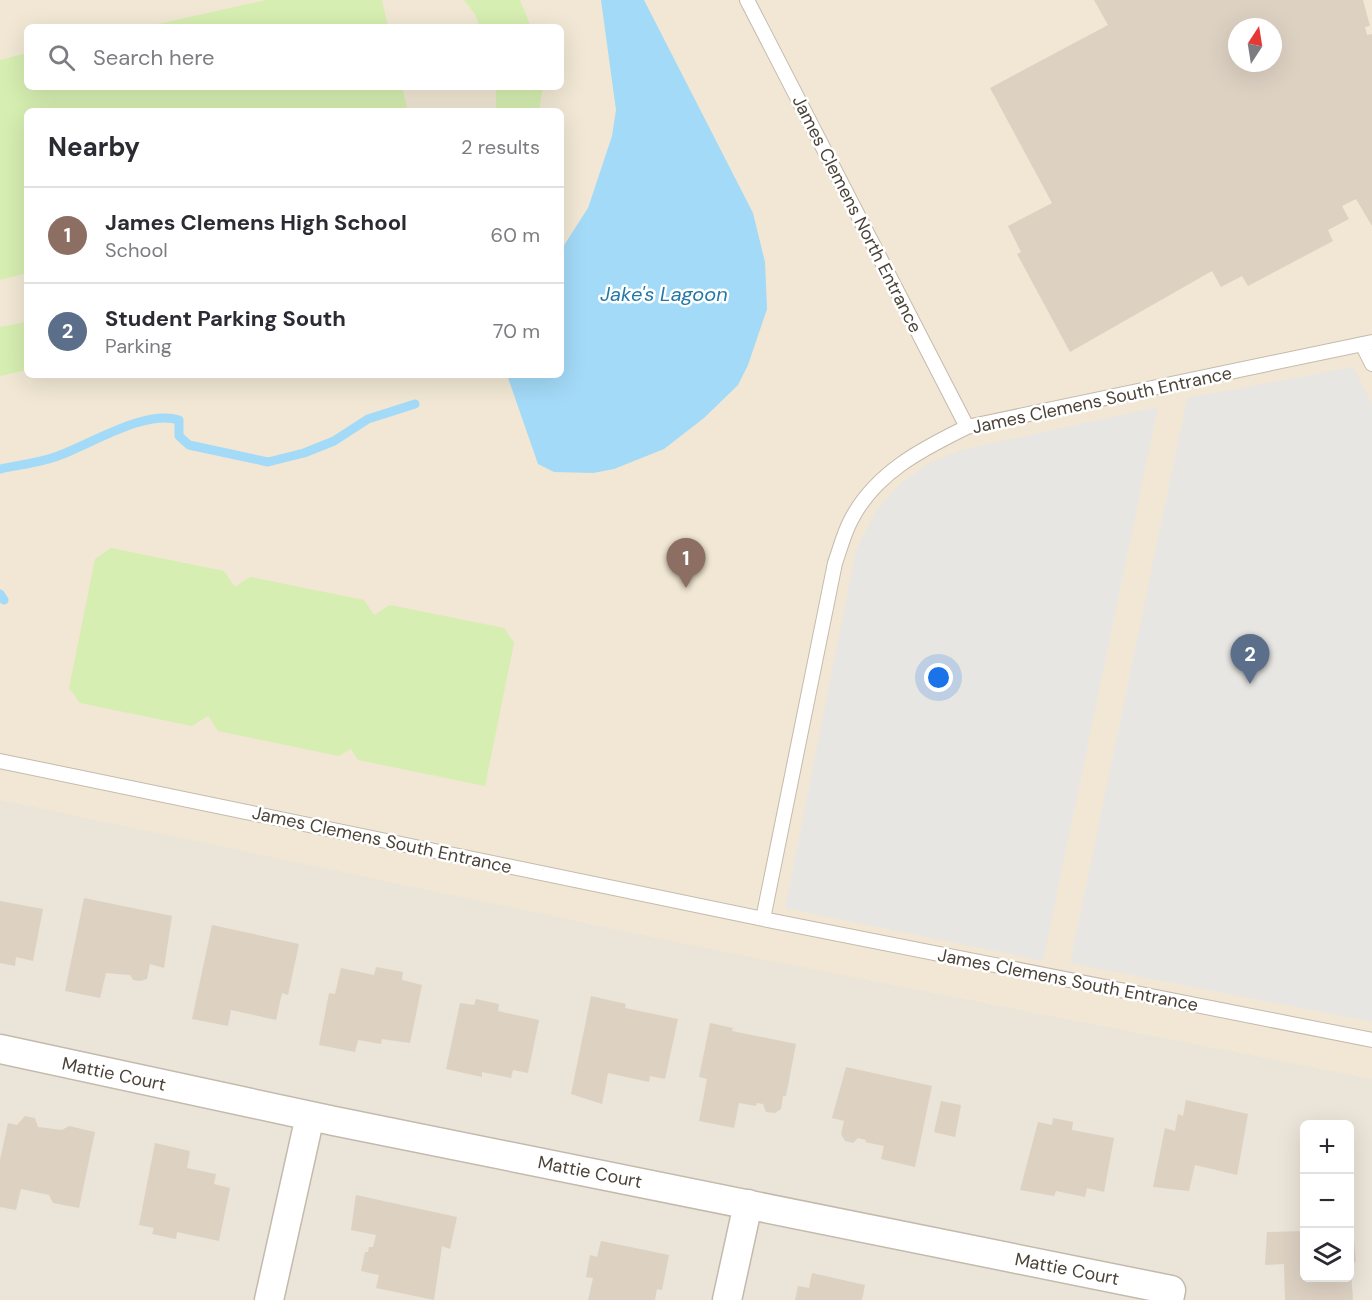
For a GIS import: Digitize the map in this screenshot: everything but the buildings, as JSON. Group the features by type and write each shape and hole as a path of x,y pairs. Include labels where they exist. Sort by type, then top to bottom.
{"street":[{"name":"Mattie Court","path":"0,1049 310,1116 1171,1290 1169,1300"},
{"path":"269,1300 310,1116"},
{"path":"727,1300 748,1204"}],"lane":[{"name":"James Clemens North Entrance","path":"747,0 967,427"},
{"name":"James Clemens South Entrance","path":"764,919 835,563 851,519 879,482 921,449 967,427 1367,343 1372,364"},
{"name":"James Clemens South Entrance","path":"0,761 764,919 1372,1040"}],"shaded area":[{"path":"0,0 1372,0 1372,1079 704,948 0,800"},
{"path":"1353,367 1372,404 1372,1022 1070,963 1187,398"},
{"path":"1158,407 1043,961 785,908 856,550 876,510 901,483 929,463 961,450"},
{"path":"0,798 1372,1078 1372,1300 0,1300"}],"green space":[{"path":"266,0 382,0 387,24 158,24"},
{"path":"464,0 520,0 530,24 479,24 475,14"},
{"path":"24,54 24,90 403,90 407,108 24,108 24,274 0,280 0,60"},
{"path":"496,90 542,90 540,108 496,108"},
{"path":"24,323 24,371 0,376 0,327"},
{"path":"111,548 224,571 235,587 250,577 364,600 374,615 390,605 504,628 514,643 485,786 358,760 351,749 339,756 218,731 208,716 192,726 80,703 69,688 95,559"}],"water":[{"name":"Jake's Lagoon","path":"601,0 644,0 753,213 765,262 767,309 748,365 738,385 704,418 664,449 614,469 593,473 554,472 538,464 508,378 564,378 564,245 588,208 612,136 616,110"}],"waterway":[{"path":"0,469 48,459 134,424 150,419 165,418 179,420 179,436 189,445 268,462 304,453 334,441 368,419 415,404"},
{"path":"0,594 4,600"}],"place":[{"name":"James Clemens High School","path":"686,588"},
{"name":"Student Parking South","path":"1250,684"}]}
